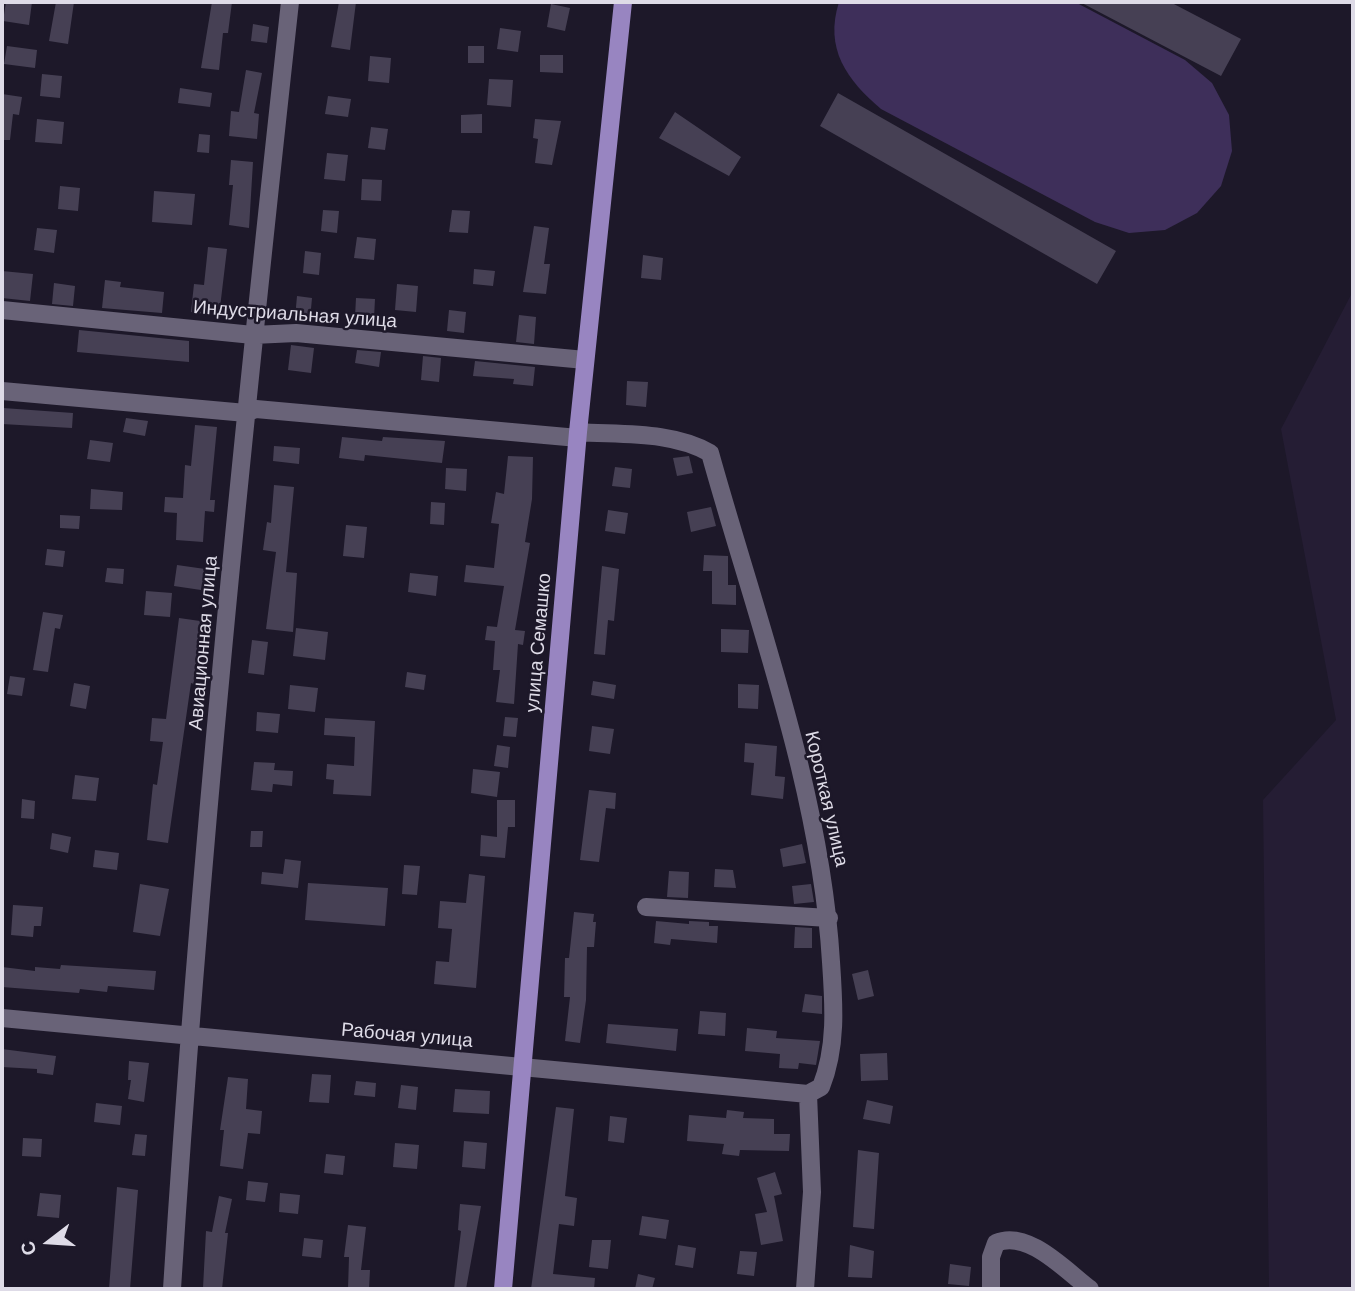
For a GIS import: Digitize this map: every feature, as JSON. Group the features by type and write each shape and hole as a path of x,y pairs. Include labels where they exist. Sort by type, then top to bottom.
{"main road":[{"name":"улица Семашко","path":"503,1289 578,435 623,2"}],"street":[{"name":"Авиационная улица","path":"172,1289 188,1036 253,335 290,2"},
{"name":"Индустриальная улица","path":"2,310 253,335 296,333 585,360"},
{"path":"2,391 246,413 256,409 578,435"},
{"name":"Короткая улица","path":"578,435 673,438 710,453 814,826 829,918 835,1022 827,1071 821,1087 808,1094"},
{"path":"646,907 829,918"},
{"name":"Рабочая улица","path":"2,1018 808,1094"},
{"path":"806,1289 812,1192 808,1094"},
{"path":"991,1289 991,1257 996,1243 1007,1238 1029,1244 1090,1289"}],"shaded area":[{"path":"839,2 1075,2 1185,60 1212,83 1229,115 1232,151 1221,186 1197,213 1165,230 1129,233 1095,222 881,109 858,87 842,62 834,34"},
{"path":"1353,291 1353,1289 1269,1289 1263,800 1336,720 1281,429"}],"building":[{"path":"6,2 32,2 29,25 3,21"},
{"path":"56,2 74,2 68,44 49,41"},
{"path":"212,2 232,2 228,33 223,33 219,70 201,68"},
{"path":"339,2 356,2 350,50 331,47"},
{"path":"1080,2 1170,2 1241,39 1221,76"},
{"path":"551,4 570,8 565,31 547,27"},
{"path":"253,24 269,27 267,43 251,41"},
{"path":"500,28 521,31 518,52 497,49"},
{"path":"7,46 37,50 35,68 4,64"},
{"path":"468,46 484,46 484,63 468,63"},
{"path":"540,55 563,55 563,73 540,72"},
{"path":"370,56 391,58 389,83 368,81"},
{"path":"246,70 262,73 254,113 259,114 257,139 229,136 231,111 239,112"},
{"path":"42,74 62,76 60,98 40,96"},
{"path":"489,79 513,80 511,107 487,105"},
{"path":"180,88 212,93 210,107 178,103"},
{"path":"838,93 1116,251 1097,284 820,126"},
{"path":"2,94 22,97 19,115 13,114 10,140 2,140"},
{"path":"328,96 351,99 348,117 325,114"},
{"path":"675,112 741,157 729,176 659,138"},
{"path":"482,114 482,133 461,133 461,115"},
{"path":"37,119 64,122 62,144 35,142"},
{"path":"535,119 561,121 552,165 535,163 538,139 533,138"},
{"path":"371,127 388,129 385,150 368,148"},
{"path":"199,134 210,135 209,153 197,152"},
{"path":"327,153 348,155 345,181 324,179"},
{"path":"231,160 253,162 249,228 229,225 233,185 229,185"},
{"path":"362,179 382,180 381,201 361,200"},
{"path":"60,186 80,188 78,211 58,209"},
{"path":"154,191 195,194 192,225 152,222"},
{"path":"323,210 339,211 337,233 321,231"},
{"path":"452,210 470,211 468,233 449,232"},
{"path":"534,226 549,228 544,264 550,264 546,294 523,292"},
{"path":"37,228 57,230 54,253 34,250"},
{"path":"357,237 376,239 374,260 354,258"},
{"path":"208,247 227,249 219,316 191,312 194,284 204,285"},
{"path":"305,251 321,253 319,275 303,273"},
{"path":"643,255 663,258 661,280 641,278"},
{"path":"474,269 495,271 493,286 473,284"},
{"path":"2,271 33,274 30,301 2,298"},
{"path":"105,280 121,282 120,287 164,292 162,313 102,308"},
{"path":"54,283 75,286 73,306 52,304"},
{"path":"397,284 418,286 416,312 395,310"},
{"path":"297,296 312,298 310,320 295,318"},
{"path":"356,298 375,299 374,318 355,317"},
{"path":"449,310 466,312 464,333 447,331"},
{"path":"519,315 536,317 534,344 516,342"},
{"path":"79,330 189,341 189,362 77,352"},
{"path":"291,345 314,348 311,373 288,370"},
{"path":"357,350 381,352 379,367 355,363"},
{"path":"423,356 441,358 439,382 421,380"},
{"path":"475,361 535,367 533,386 513,384 514,379 473,376"},
{"path":"627,381 648,382 646,407 626,405"},
{"path":"3,408 73,413 72,428 2,424"},
{"path":"126,418 148,421 145,436 123,432"},
{"path":"195,425 217,427 210,500 215,500 214,512 205,511 203,542 176,540 177,513 164,512 165,497 183,498 185,465 191,466"},
{"path":"342,437 382,441 383,437 445,441 442,463 365,455 364,461 339,458"},
{"path":"90,440 113,443 110,462 87,459"},
{"path":"274,446 300,448 299,464 273,461"},
{"path":"508,456 533,457 532,499 525,542 530,543 515,630 525,631 523,645 518,644 514,704 496,702 500,670 493,670 495,641 485,640 487,626 497,627 504,586 464,582 466,565 494,568 499,524 491,523 496,492 504,494"},
{"path":"689,456 693,473 677,476 673,458"},
{"path":"615,467 632,469 630,488 612,486"},
{"path":"446,468 467,469 466,491 445,489"},
{"path":"274,485 294,487 286,572 297,573 293,632 266,629 276,552 263,550 267,522 271,523"},
{"path":"91,489 123,492 122,510 90,509"},
{"path":"431,502 445,503 444,525 430,524"},
{"path":"711,507 716,526 691,532 687,512"},
{"path":"608,510 628,513 625,534 605,531"},
{"path":"60,515 80,516 79,529 60,528"},
{"path":"346,525 367,527 364,558 343,556"},
{"path":"47,549 65,551 63,567 45,565"},
{"path":"704,555 728,556 728,585 736,585 736,605 712,604 712,571 703,571"},
{"path":"177,565 205,569 201,590 174,586"},
{"path":"602,566 619,569 614,621 608,620 605,655 594,654"},
{"path":"107,568 124,569 123,584 105,582"},
{"path":"410,573 438,576 436,596 408,592"},
{"path":"146,591 172,593 170,617 144,615"},
{"path":"43,612 63,615 60,629 55,628 48,672 33,670"},
{"path":"179,618 200,621 194,684 191,683 168,843 147,840 153,784 157,785 163,742 150,741 152,718 166,719"},
{"path":"296,628 328,632 325,660 293,656"},
{"path":"721,629 749,630 748,653 721,652"},
{"path":"252,640 268,642 264,675 248,673"},
{"path":"407,672 426,675 424,690 405,687"},
{"path":"10,676 25,678 22,696 7,694"},
{"path":"593,681 616,685 614,699 591,695"},
{"path":"74,683 90,686 86,709 70,706"},
{"path":"738,684 759,685 758,709 738,708"},
{"path":"290,685 318,688 315,712 288,709"},
{"path":"257,712 280,714 278,733 256,731"},
{"path":"505,717 518,718 516,737 503,736"},
{"path":"325,718 375,721 371,796 333,794 334,780 326,779 327,764 354,766 355,737 324,735"},
{"path":"592,726 614,729 610,754 589,751"},
{"path":"745,743 777,746 775,776 785,777 783,799 751,795 754,763 744,762"},
{"path":"497,745 510,747 508,768 494,766"},
{"path":"254,762 275,763 274,770 293,771 292,786 273,784 272,792 251,790"},
{"path":"473,769 500,772 497,797 471,793"},
{"path":"75,775 99,778 96,801 72,799"},
{"path":"589,790 616,793 615,809 606,808 599,862 580,860"},
{"path":"22,799 35,801 34,819 21,818"},
{"path":"497,800 515,800 515,827 508,827 505,858 480,856 481,835 497,837"},
{"path":"251,831 263,831 262,847 250,847"},
{"path":"52,833 71,837 68,853 50,849"},
{"path":"802,844 806,863 783,867 780,849"},
{"path":"95,850 119,853 117,870 93,867"},
{"path":"285,859 301,861 298,888 261,884 262,872 283,874"},
{"path":"404,865 420,866 417,895 402,894"},
{"path":"715,869 733,870 736,888 714,887"},
{"path":"669,871 689,872 688,898 667,897"},
{"path":"469,874 485,876 476,988 434,984 436,961 449,962 452,929 438,928 440,901 466,903"},
{"path":"308,883 388,888 385,926 305,920"},
{"path":"140,884 169,889 160,936 133,932"},
{"path":"811,884 814,902 794,904 792,886"},
{"path":"13,905 43,907 41,926 34,926 33,937 11,935"},
{"path":"574,912 594,914 593,922 596,922 594,947 587,947 586,1000 580,1043 565,1041 570,997 564,997 565,958 569,958"},
{"path":"656,921 689,924 689,921 709,922 709,926 718,926 717,943 671,939 670,945 654,943"},
{"path":"795,927 812,928 812,948 794,948"},
{"path":"61,965 156,971 154,990 108,986 107,992 80,989 79,993 2,987 2,967 35,971 35,967 60,969"},
{"path":"868,970 874,996 858,1000 852,974"},
{"path":"805,994 822,996 822,1014 802,1012"},
{"path":"700,1011 726,1013 725,1036 698,1034"},
{"path":"608,1024 678,1029 676,1051 606,1043"},
{"path":"747,1028 777,1031 776,1038 820,1041 816,1065 799,1063 798,1069 779,1068 780,1054 745,1051"},
{"path":"2,1049 56,1056 53,1075 37,1073 37,1069 2,1067"},
{"path":"887,1053 888,1080 861,1081 860,1054"},
{"path":"129,1061 149,1063 144,1102 128,1099 131,1080 128,1080"},
{"path":"312,1074 331,1075 329,1103 309,1102"},
{"path":"228,1077 248,1079 246,1109 262,1111 260,1134 248,1133 243,1169 220,1166 224,1130 220,1130"},
{"path":"356,1081 376,1083 375,1097 354,1095"},
{"path":"401,1085 418,1087 416,1110 398,1108"},
{"path":"455,1089 490,1091 489,1114 453,1112"},
{"path":"867,1100 893,1106 890,1124 863,1119"},
{"path":"96,1103 122,1106 120,1125 94,1122"},
{"path":"556,1107 574,1109 565,1196 577,1198 574,1226 559,1224 553,1274 595,1278 594,1289 531,1289"},
{"path":"727,1110 744,1112 743,1118 774,1119 774,1134 790,1134 789,1151 740,1150 739,1156 722,1154 724,1144 687,1141 689,1115 726,1118"},
{"path":"610,1116 627,1118 624,1143 608,1141"},
{"path":"135,1134 147,1135 145,1156 132,1155"},
{"path":"23,1138 42,1139 41,1157 22,1156"},
{"path":"464,1141 487,1143 485,1169 462,1167"},
{"path":"395,1143 419,1145 417,1169 393,1167"},
{"path":"858,1150 879,1153 874,1229 853,1227"},
{"path":"326,1154 345,1156 343,1175 324,1173"},
{"path":"775,1172 782,1194 774,1196 783,1241 761,1245 755,1214 767,1212 757,1178"},
{"path":"248,1181 268,1183 265,1202 246,1200"},
{"path":"117,1187 138,1190 130,1289 109,1289"},
{"path":"40,1193 61,1195 59,1218 37,1216"},
{"path":"280,1193 300,1195 298,1214 279,1212"},
{"path":"219,1196 232,1199 225,1233 228,1233 222,1289 203,1288 206,1231 212,1232"},
{"path":"460,1204 481,1206 466,1289 454,1289 461,1231 458,1230"},
{"path":"642,1216 669,1220 666,1239 639,1235"},
{"path":"348,1225 366,1227 361,1270 370,1270 369,1289 348,1289 349,1257 344,1257"},
{"path":"304,1238 323,1240 321,1258 302,1256"},
{"path":"592,1240 611,1240 608,1269 589,1267"},
{"path":"678,1245 696,1248 693,1268 675,1265"},
{"path":"850,1245 874,1251 872,1278 848,1277"},
{"path":"740,1251 757,1252 754,1276 737,1274"},
{"path":"950,1264 971,1267 969,1286 948,1284"},
{"path":"638,1274 655,1278 652,1289 635,1289"}]}
